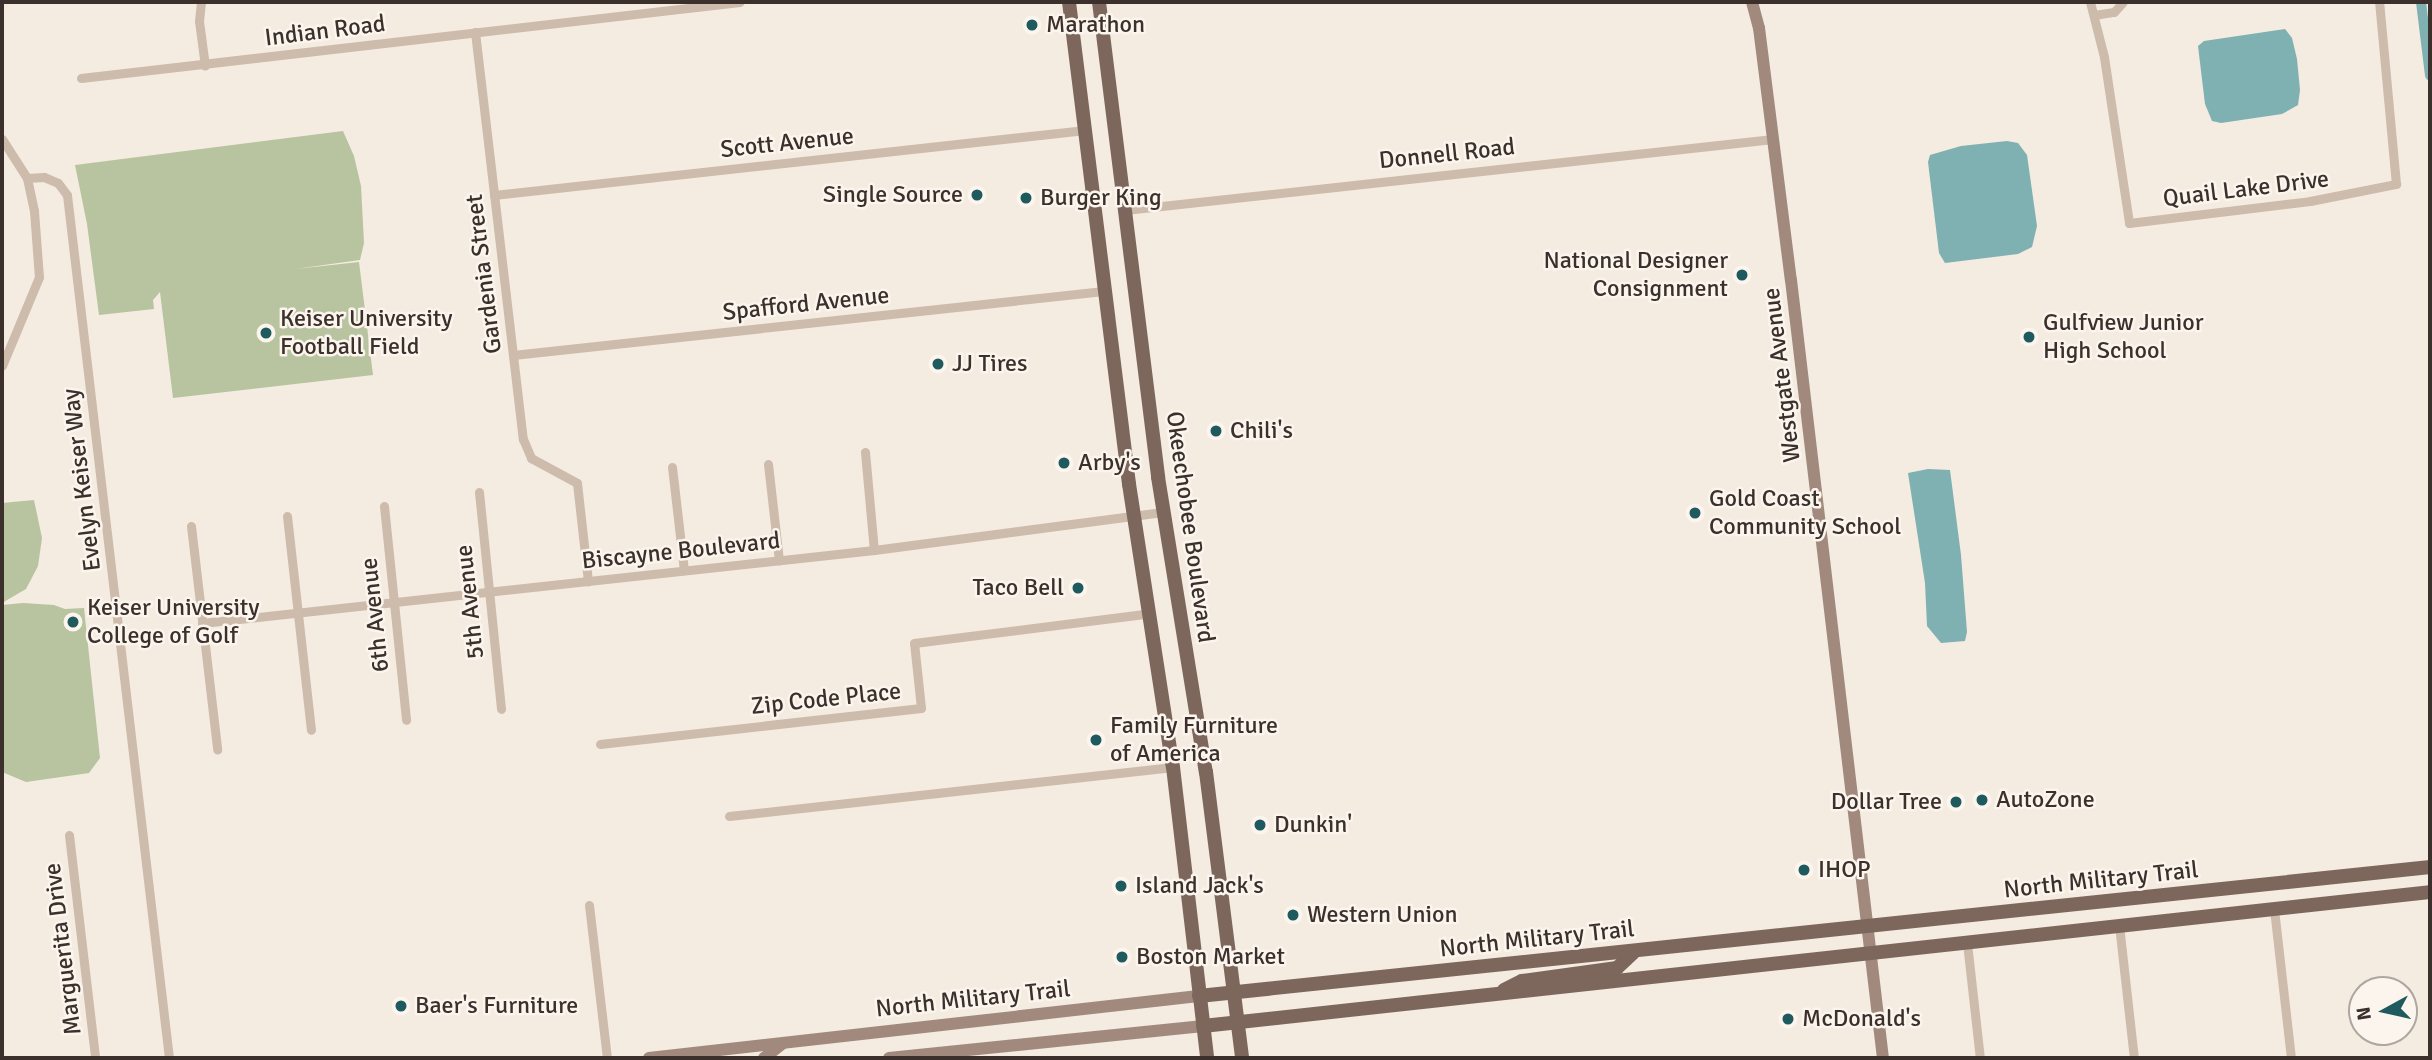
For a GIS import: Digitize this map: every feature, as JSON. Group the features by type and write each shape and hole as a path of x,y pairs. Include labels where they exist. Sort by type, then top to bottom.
{"main road":[{"name":"Okeechobee Boulevard","path":"1069,2 1104,290 1173,766 1207,1058"},
{"name":"Okeechobee Boulevard","path":"1099,2 1163,512 1206,772 1242,1058"},
{"name":"North Military Trail","path":"1199,996 1633,953 2430,867"},
{"path":"2274,909 2279,895 2296,882"},
{"path":"2240,912 2262,900 2271,884"},
{"name":"North Military Trail","path":"1203,1026 2430,892"},
{"path":"1493,995 1522,981 1617,968 1633,953"}],"street":[{"path":"201,2 199,22 205,66"},
{"name":"Indian Road","path":"81,78 205,66 740,2"},
{"name":"Westgate Avenue","path":"1752,2 1759,28 1773,139 1883,1058"},
{"name":"Quail Lake Drive","path":"2090,2 2120,150 2129,223 2310,201 2396,184 2379,2"},
{"path":"2094,15 2113,12 2123,2"},
{"name":"Gardenia Street","path":"475,32 526,449 541,465 577,483 588,581"},
{"name":"Scott Avenue","path":"494,195 1085,130"},
{"path":"2,139 27,178 34,211 39,277 2,366"},
{"name":"Donnell Road","path":"1125,210 1773,139"},
{"name":"Evelyn Keiser Way","path":"27,178 44,177 58,183 67,195 169,1058"},
{"name":"Spafford Avenue","path":"513,355 1104,290"},
{"path":"865,452 874,550"},
{"path":"768,464 779,560"},
{"path":"671,467 684,570"},
{"name":"5th Avenue","path":"480,492 487,592 501,709"},
{"name":"6th Avenue","path":"384,506 406,720"},
{"name":"Biscayne Boulevard","path":"202,623 874,550 1163,512"},
{"path":"287,516 311,730"},
{"path":"191,526 217,749"},
{"name":"Zip Code Place","path":"600,744 921,708 914,643 1150,613"},
{"path":"729,816 1173,766"},
{"name":"Marguerita Drive","path":"69,835 95,1058"},
{"path":"589,905 607,1058"},
{"path":"2274,909 2291,1058"},
{"path":"2119,925 2134,1058"},
{"path":"1967,943 1980,1058"},
{"name":"North Military Trail","path":"649,1058 1199,996"},
{"name":"North Military Trail","path":"888,1058 1203,1026"},
{"path":"764,1058 782,1044"}],"green space":[{"path":"343,131 354,156 361,186 364,243 360,260 295,269 359,262 373,375 173,398 160,292 153,300 154,309 99,315 87,224 75,165"},
{"path":"34,500 42,538 38,566 26,589 2,603 2,503"},
{"path":"2,605 54,605 65,609 84,608 100,758 89,773 26,782 2,772"}],"water":[{"path":"2285,29 2292,38 2297,59 2300,90 2298,105 2282,114 2221,123 2212,121 2205,104 2198,46 2204,41"},
{"path":"2007,141 2018,143 2027,155 2037,226 2032,247 2018,254 1945,263 1939,253 1928,162 1930,155 1961,146"},
{"path":"1928,469 1950,470 1961,555 1967,632 1965,641 1941,643 1927,626 1925,583 1908,473"}],"waterway":[{"path":"2421,2 2430,75"}],"place":[{"name":"Marathon","path":"1032,25"},
{"name":"Single Source","path":"977,195"},
{"name":"Burger King","path":"1026,198"},
{"name":"National Designer Consignment","path":"1742,275"},
{"name":"Keiser University Football Field","path":"266,333"},
{"name":"Gulfview Junior High School","path":"2029,337"},
{"name":"JJ Tires","path":"938,364"},
{"name":"Chili's","path":"1216,431"},
{"name":"Arby's","path":"1064,463"},
{"name":"Gold Coast Community School","path":"1695,513"},
{"name":"Taco Bell","path":"1078,588"},
{"name":"Keiser University College of Golf","path":"73,622"},
{"name":"Family Furniture of America","path":"1096,740"},
{"name":"AutoZone","path":"1982,800"},
{"name":"Dollar Tree","path":"1956,802"},
{"name":"Dunkin'","path":"1260,825"},
{"name":"IHOP","path":"1804,870"},
{"name":"Island Jack's","path":"1121,886"},
{"name":"Western Union","path":"1293,915"},
{"name":"Boston Market","path":"1122,957"},
{"name":"Baer's Furniture","path":"401,1006"},
{"name":"McDonald's","path":"1788,1019"}]}
